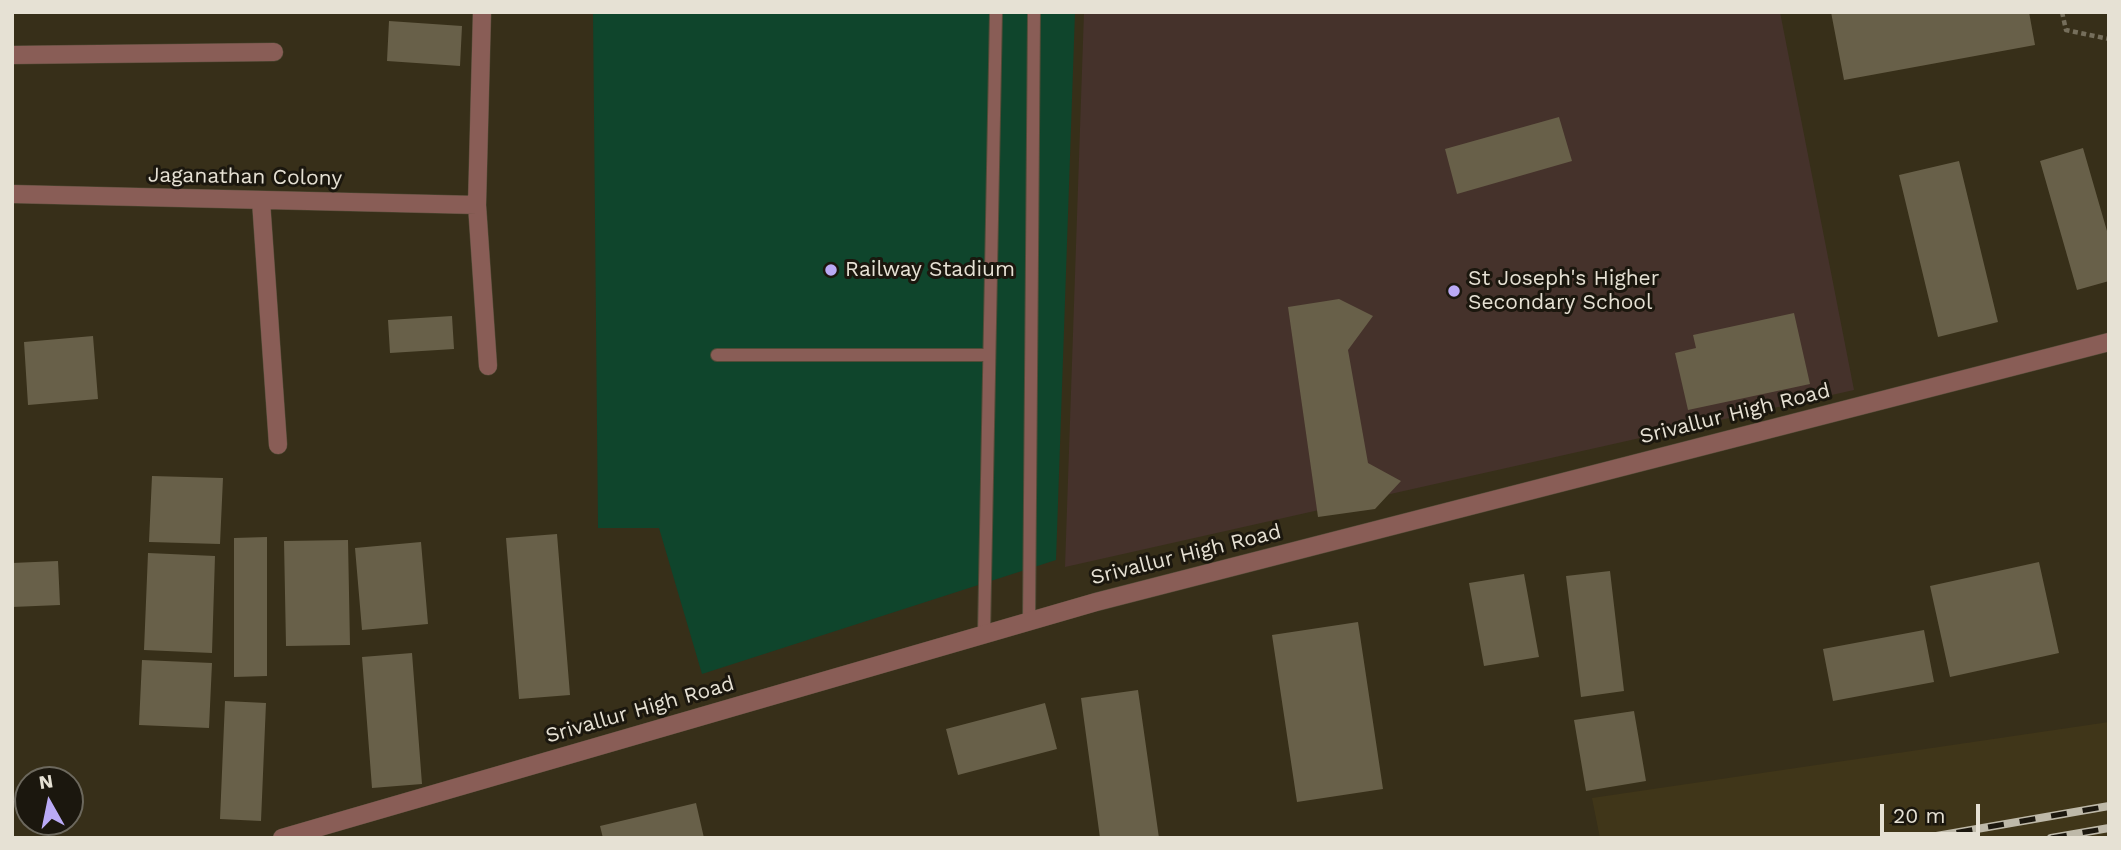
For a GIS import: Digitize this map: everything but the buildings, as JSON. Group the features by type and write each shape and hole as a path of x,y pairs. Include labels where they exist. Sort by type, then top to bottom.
{"street":[{"path":"482,12 477,205 488,366"},
{"path":"12,54 274,52"},
{"name":"Jaganathan Colony","path":"12,194 477,205"},
{"path":"261,201 278,445"},
{"name":"Srivallur High Road","path":"282,838 1096,602 2109,342"}],"lane":[{"path":"984,634 996,12"},
{"path":"1029,621 1034,12"},
{"path":"717,355 989,355"}],"path":[{"path":"2062,12 2066,30 2109,39"}],"shaded area":[{"name":"St Joseph's Higher Secondary School","path":"1084,12 1780,12 1854,390 1065,567"},
{"path":"2109,722 2109,838 1600,838 1592,798"}],"green space":[{"name":"Railway Stadium","path":"593,12 1075,12 1056,560 702,674 659,528 598,528"}],"railway":[{"path":"1925,838 2109,806"},
{"path":"2051,838 2109,828"}],"place":[{"name":"Railway Stadium","path":"831,270"},
{"name":"St Joseph's Higher Secondary School","path":"1454,291"}]}
